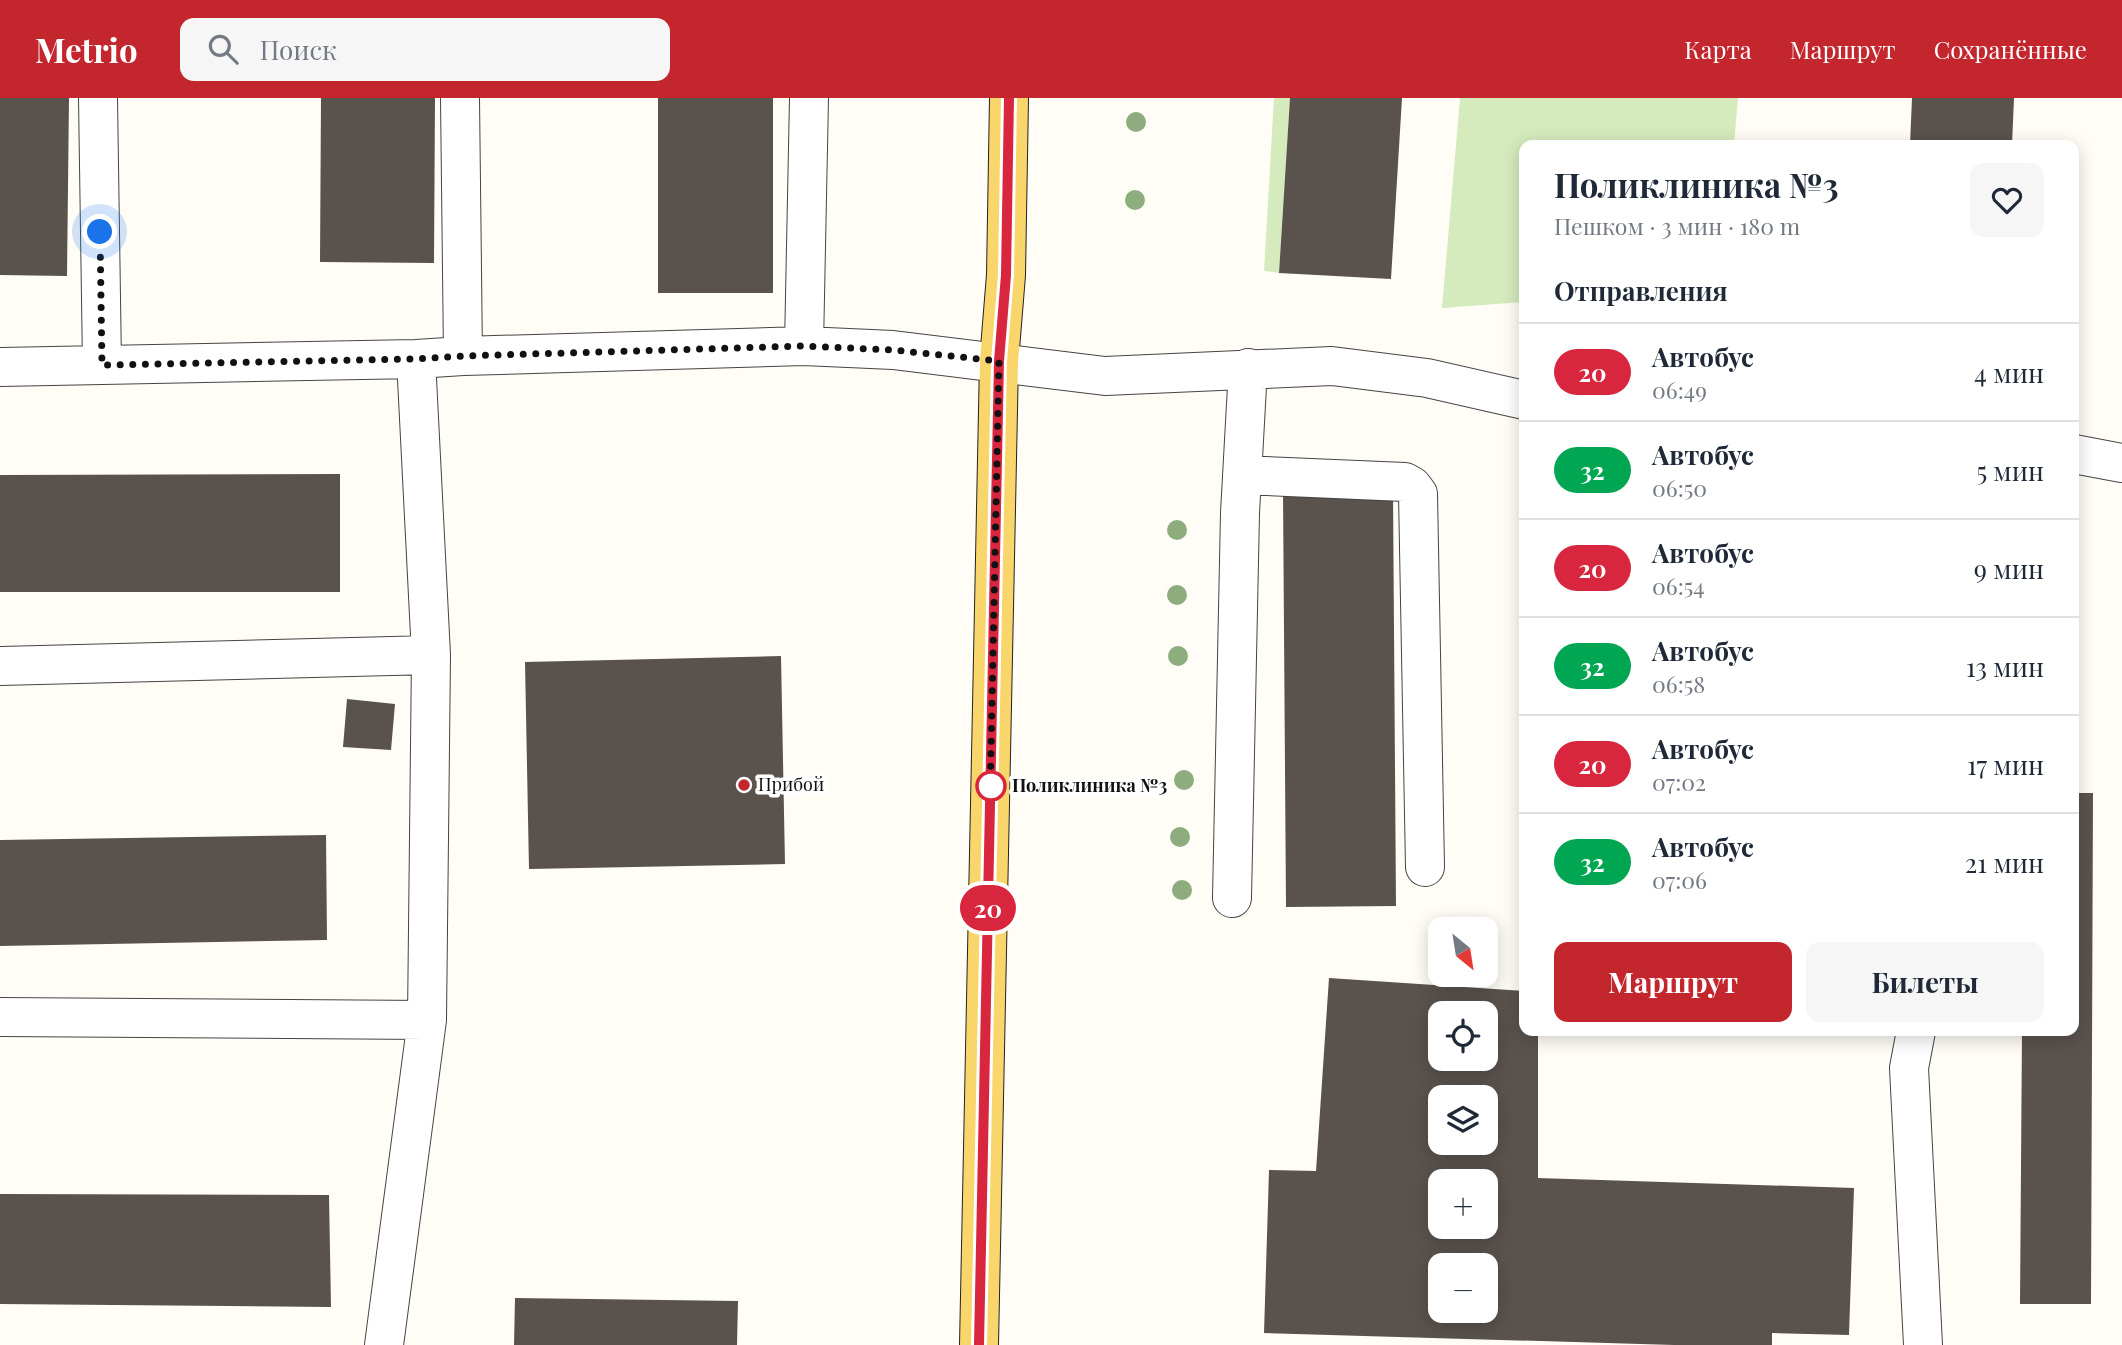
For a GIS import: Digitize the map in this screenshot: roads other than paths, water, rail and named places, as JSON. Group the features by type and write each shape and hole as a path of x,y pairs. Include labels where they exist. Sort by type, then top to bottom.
{"main road":[{"path":"979,1345 999,361 1006,275 1009,98"}],"street":[{"path":"98,98 102,365"},
{"path":"460,98 463,356"},
{"path":"804,346 809,98"},
{"path":"0,367 416,359 804,346 893,350 1105,376 1332,366 1470,386 1519,399"},
{"path":"384,1345 427,1020 431,655 416,359"},
{"path":"1232,898 1242,475 1248,368"},
{"path":"2079,455 2122,463"},
{"path":"1242,475 1405,482 1418,494 1425,867"},
{"path":"0,666 431,655"},
{"path":"0,1017 427,1020"},
{"path":"1915,1036 1909,1068 1923,1345"}],"place":[{"name":"Прибой","path":"744,785"},
{"name":"Поликлиника №3","path":"991,786"}]}
